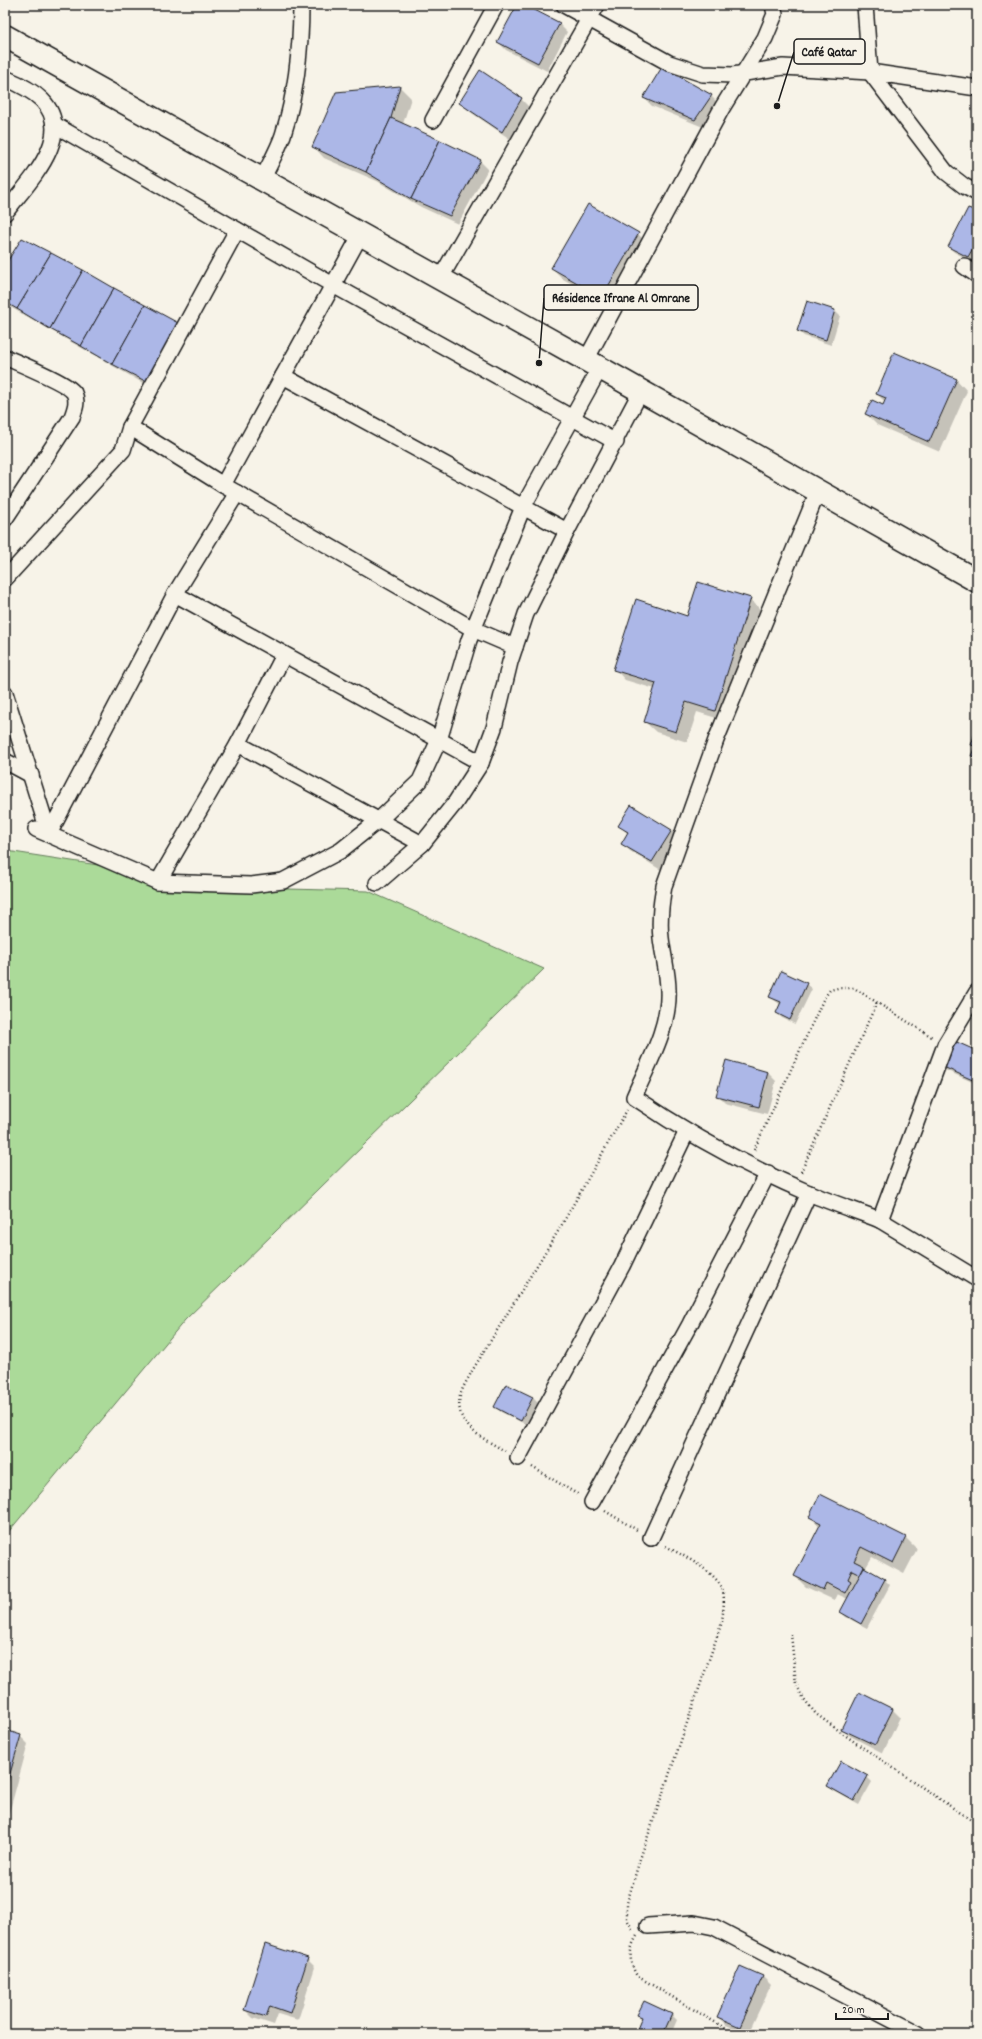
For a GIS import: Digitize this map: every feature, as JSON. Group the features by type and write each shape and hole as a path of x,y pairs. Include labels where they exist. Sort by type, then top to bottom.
{"highway":[{"path":"5,36 593,364 977,582"}],"street":[{"path":"262,180 282,136 295,83 301,38 301,5"},
{"path":"433,120 496,5"},
{"path":"564,5 669,63 703,74 743,74 783,67 870,72 977,88"},
{"path":"440,279 597,5"},
{"path":"43,831 158,882 251,885 283,881 340,851 379,820 420,781 439,740 473,629 523,507 572,418 593,364 722,108 766,38 775,14 773,5"},
{"path":"865,5 870,72 946,172 964,186 977,193"},
{"path":"5,78 41,99 51,113 55,125 52,143 45,160 5,213"},
{"path":"55,125 333,285 616,442"},
{"path":"5,579 123,450 130,427 237,230"},
{"path":"223,485 361,234"},
{"path":"964,266 977,275"},
{"path":"5,357 69,388 76,400 76,409 72,417 5,519"},
{"path":"283,376 567,531"},
{"path":"377,883 422,844 455,803 481,763 494,728 515,647 526,614 567,531 616,442 641,391"},
{"path":"130,427 223,485 473,629 515,647"},
{"path":"818,491 716,740 664,886 661,903 661,936 668,990 667,1009 664,1025 634,1097 687,1131 747,1163 809,1193 880,1220 977,1279"},
{"path":"43,831 175,594 237,493"},
{"path":"175,594 481,763"},
{"path":"158,882 238,744 284,655"},
{"path":"5,693 31,775 43,831"},
{"path":"238,744 422,844"},
{"path":"5,760 31,775"},
{"path":"880,1220 945,1045 977,992"},
{"path":"518,1458 622,1266 687,1131"},
{"path":"592,1502 690,1324 768,1173"},
{"path":"651,1538 809,1193"},
{"path":"648,1926 694,1923 714,1927 919,2034"}],"path":[{"path":"747,1163 824,998 830,990 838,988 854,988 945,1045"},
{"path":"794,1186 877,1002"},
{"path":"791,1634 796,1684 804,1700 816,1714 977,1824"},
{"path":"648,1926 636,1936 630,1952 632,1968 637,1976 735,2034"}],"green space":[{"path":"7,851 247,888 368,891 544,969 185,1320 5,1536 5,853"}],"building":[{"path":"517,5 525,5 560,23 538,63 497,42"},
{"path":"662,67 712,95 695,120 643,98"},
{"path":"480,70 522,98 502,132 459,103"},
{"path":"400,86 391,118 366,172 312,147 336,92"},
{"path":"391,118 440,140 411,199 366,172"},
{"path":"440,140 481,160 450,216 411,199"},
{"path":"588,204 639,233 602,297 551,268"},
{"path":"968,208 977,211 977,241 968,257 948,247"},
{"path":"22,238 51,253 17,309 5,302 5,265"},
{"path":"51,253 83,270 50,329 17,309"},
{"path":"83,270 114,288 81,346 50,329"},
{"path":"114,288 145,305 112,364 81,346"},
{"path":"807,301 835,310 826,340 797,331"},
{"path":"145,305 180,324 147,382 112,364"},
{"path":"894,352 957,379 929,442 865,414 872,400 883,405 886,398 876,394"},
{"path":"698,582 751,598 715,711 686,702 676,732 644,722 656,683 613,670 636,599 687,616"},
{"path":"977,727 977,757 971,756 975,746 971,745"},
{"path":"631,805 672,830 652,862 621,844 628,832 618,826"},
{"path":"781,971 807,983 790,1020 776,1013 781,1002 769,997"},
{"path":"950,1039 977,1051 977,1082 939,1065"},
{"path":"726,1060 768,1072 759,1107 716,1096"},
{"path":"506,1384 533,1397 521,1421 494,1407"},
{"path":"820,1494 906,1537 893,1563 861,1547 854,1561 864,1566 860,1574 852,1570 848,1579 851,1581 845,1593 826,1583 823,1590 794,1576 821,1523 809,1517"},
{"path":"864,1567 885,1579 861,1624 840,1612"},
{"path":"859,1692 893,1709 875,1745 841,1729"},
{"path":"5,1730 21,1735 5,1791"},
{"path":"841,1761 868,1776 854,1801 827,1786"},
{"path":"265,1944 308,1958 290,2013 270,2006 266,2017 244,2010"},
{"path":"740,1966 763,1976 740,2027 717,2017"},
{"path":"644,2001 672,2014 663,2034 635,2034 642,2017 637,2015"}],"place":[{"name":"Café Qatar","path":"777,106"},
{"name":"Résidence Ifrane Al Omrane","path":"539,363"}]}
